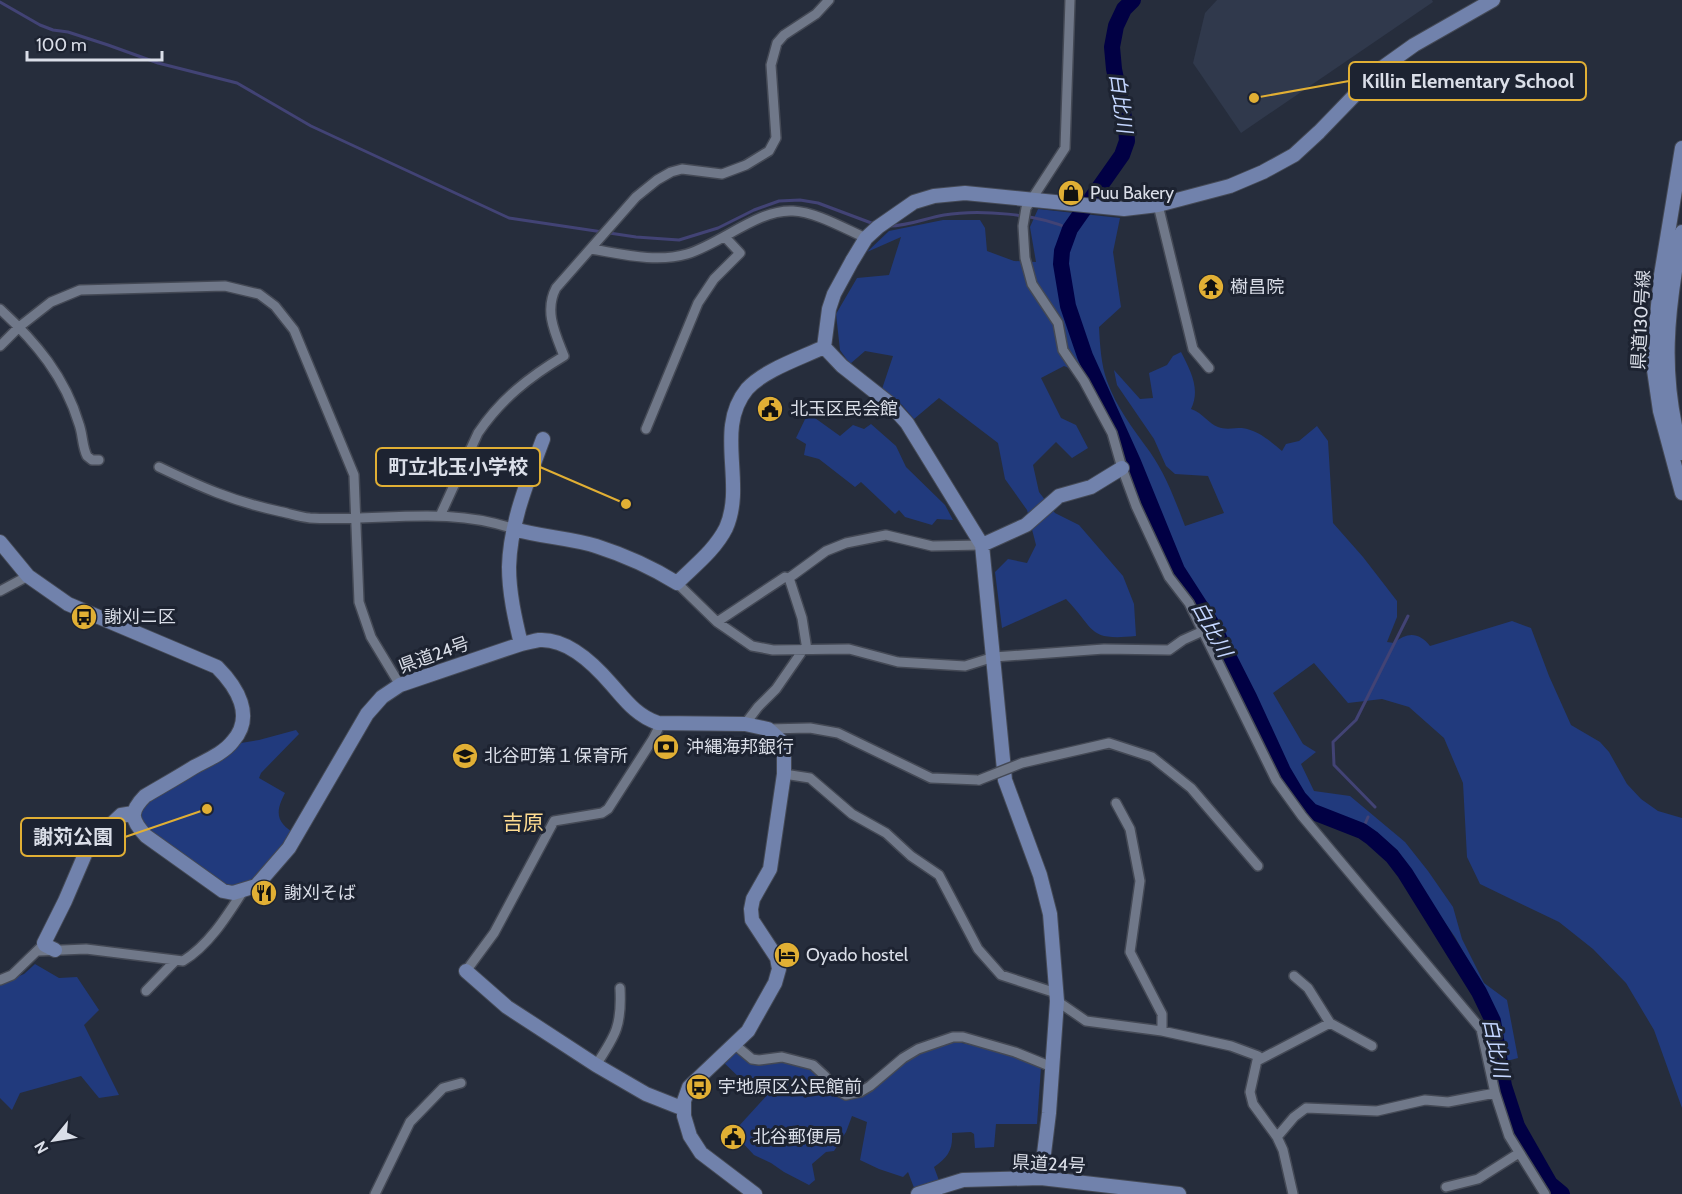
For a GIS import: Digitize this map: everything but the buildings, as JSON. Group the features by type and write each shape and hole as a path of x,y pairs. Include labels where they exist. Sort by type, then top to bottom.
{"street":[{"path":"440,516 478,432 486,421 515,389 533,374 564,356 551,319 550,299 561,282 636,197 671,172 681,169 722,174 746,165 769,151 776,138 771,65 777,43 784,35 816,14 829,0"},
{"path":"1070,0 1065,148 1028,204 1023,226 1025,258 1032,284 1058,323 1063,350 1112,433 1136,506 1169,577 1189,603 1276,780 1302,816 1481,1029 1495,1093 1509,1136 1545,1194"},
{"path":"824,347 829,309 834,294 852,261 868,236 900,210 924,198 965,193 1028,204 1073,203 1124,209 1158,205 1230,186 1263,172 1293,155 1319,132 1379,70 1414,45 1493,0"},
{"name":"県道130号線","path":"1682,148 1661,275 1654,354 1660,411 1682,493"},
{"path":"1158,205 1193,349 1209,368"},
{"path":"591,249 640,257 673,257 687,254 766,216 787,211 796,211 868,236"},
{"name":"県道130号線","path":"1682,232 1668,316 1667,354 1671,409 1682,453"},
{"path":"646,429 698,303 714,279 740,253 725,237"},
{"path":"0,346 51,302 80,290 225,286 259,294 275,306 285,318 308,361 354,475 359,602 371,637 400,685"},
{"path":"0,309 43,353 58,375 79,424 84,450 92,460 99,459"},
{"path":"824,347 842,366 889,403 907,423 982,545 1005,780 1040,875 1047,904 1056,997 1049,1113 1041,1178"},
{"path":"677,583 706,556 727,526 733,485 731,424 739,401 756,381 824,347"},
{"path":"521,644 509,568 514,529 521,502 543,439"},
{"path":"159,467 243,504 308,518 440,516 500,524 534,535 596,546 658,571 677,583 717,622 752,646 773,650 849,649 898,662 965,666 994,657 1104,649 1169,650 1183,640 1203,631"},
{"path":"717,622 785,577 789,578 826,551 846,543 886,535 932,546 982,545 1026,525 1059,496 1091,487 1122,468"},
{"path":"0,542 28,576 68,604 217,667 231,681 240,698 243,713 241,728 233,741 220,752 146,796 138,803 133,813 136,825 146,836 223,891 232,893 243,891"},
{"path":"0,591 28,576"},
{"path":"745,724 776,689 805,650 802,618 789,578"},
{"name":"県道24号","path":"243,891 256,886 289,848 367,714 382,697 400,685 521,644 539,640 558,642 566,646 592,664 635,711 650,720 661,723 745,724 768,729"},
{"path":"661,723 654,739 608,809 602,813 554,821 494,933 466,971 507,1007 596,1065 646,1095 684,1109"},
{"path":"768,729 810,728 838,733 931,778 979,780 1022,764 1109,743 1152,757 1191,788 1258,866"},
{"path":"754,1194 701,1153 690,1136 684,1101 689,1087 748,1031 776,983 779,969 777,957 753,920 751,909 753,899 770,869 784,774 784,750 780,740 768,729"},
{"path":"784,774 810,778 852,814 886,833 911,856 939,875 978,949 1001,975 1056,997 1086,1021 1162,1031 1231,1046 1258,1056 1250,1092 1251,1098 1283,1150 1293,1194"},
{"path":"1116,803 1130,829 1140,881 1130,952 1162,1014 1162,1031"},
{"path":"0,980 12,975 46,948 89,845 121,815 133,813"},
{"path":"46,948 86,949 183,961 194,955 227,916 243,891"},
{"path":"146,991 175,961"},
{"path":"1294,976 1308,988 1330,1023 1372,1046"},
{"path":"596,1065 620,1025 620,988"},
{"path":"1257,1061 1330,1023"},
{"path":"734,1044 752,1059 782,1057 813,1065 819,1069 836,1091 846,1095 860,1092 870,1086 903,1058 918,1049 952,1037 963,1037 1008,1050 1052,1067"},
{"path":"375,1194 410,1122 442,1088 460,1083"},
{"path":"1277,1137 1306,1108 1377,1111 1425,1100 1448,1102 1495,1093"},
{"path":"1446,1187 1478,1179 1519,1154"},
{"name":"県道24号","path":"918,1194 963,1180 1041,1178 1179,1194"}],"shaded area":[{"path":"1217,0 1432,0 1433,2 1241,133 1193,63 1205,13"},
{"path":"1038,209 1120,218 1113,252 1121,307 1099,327 1103,368 1120,409 1161,470 1185,526 1224,513 1208,476 1175,474 1166,466 1154,439 1117,385 1114,370 1140,399 1153,398 1149,373 1167,365 1173,356 1181,352 1195,387 1191,409 1215,426 1253,431 1264,436 1282,451 1286,444 1299,441 1317,426 1328,441 1333,523 1397,601 1397,617 1387,642 1394,643 1408,635 1413,635 1422,638 1430,646 1512,621 1531,628 1571,725 1600,742 1609,752 1627,784 1641,799 1658,811 1682,818 1682,1108 1654,1030 1626,983 1593,949 1559,922 1480,884 1467,857 1463,783 1444,738 1409,707 1382,699 1348,703 1314,663 1273,693 1303,744 1316,752 1301,764 1314,791 1350,796 1405,842 1428,871 1453,907 1462,939 1484,983 1507,1000 1518,1058 1507,1061 1487,995 1455,937 1388,842 1366,825 1308,812 1293,795 1273,761 1216,642 1169,563 1108,412 1088,376 1064,366 1041,378 1061,418 1076,425 1088,448 1072,458 1056,442 1033,465 1039,492 1055,513 1079,525 1123,576 1134,604 1136,636 1100,635 1088,626 1066,599 1002,628 995,572 1008,559 1027,563 1036,545 1027,510 1005,479 998,443 939,398 914,419 902,405 882,389 893,356 865,351 850,364 840,350 836,314 857,278 889,275 901,237 867,252 889,231 943,220 980,220 985,228 987,251 1014,261 1036,262 1030,227"},
{"path":"808,413 840,436 853,425 864,429 871,424 896,446 906,467 945,505 953,520 937,519 932,525 905,517 899,510 895,514 861,482 855,487 819,459 804,455 806,444 796,438"},
{"path":"296,730 299,734 261,773 259,778 285,793 279,807 279,817 285,826 297,835 256,886 233,893 136,825 138,803 229,745"},
{"path":"35,964 59,978 77,977 99,1010 84,1025 119,1095 99,1098 81,1076 20,1093 12,1110 0,1098 0,984 24,974"},
{"path":"952,1041 997,1052 1041,1067 1037,1124 996,1124 994,1147 975,1148 974,1134 971,1132 952,1133 949,1153 934,1167 941,1186 916,1193 908,1172 903,1177 860,1160 867,1122 852,1116 846,1132 834,1151 826,1152 812,1164 815,1180 809,1185 754,1155 740,1140 745,1134 738,1127 769,1093 764,1088 744,1082 720,1059 734,1044 749,1057 808,1064 830,1085 849,1095 908,1055"}],"waterway":[{"name":"白比川","path":"1133,0 1124,9 1116,26 1112,47 1127,141 1122,155 1070,229 1062,251 1061,264 1068,306 1085,356 1133,462 1177,570 1213,626 1283,771 1299,798 1311,811 1362,831 1392,856 1405,873 1479,992 1493,1021 1504,1086 1517,1126 1550,1184 1562,1194"},
{"path":"0,2 53,30 68,32 158,63 237,83 311,126 509,218 636,237 679,240 718,228 754,210 779,201 800,200 818,203 874,224"},
{"path":"889,226 958,213 991,213 1025,216 1070,229"},
{"path":"1375,807 1334,765 1333,742 1356,720 1408,616"},
{"path":"1362,831 1368,817"}],"place":[{"name":"Killin Elementary School","path":"1254,98"},
{"name":"Puu Bakery","path":"1071,193"},
{"name":"樹昌院","path":"1211,287"},
{"name":"北玉区民会館","path":"770,409"},
{"name":"町立北玉小学校","path":"626,504"},
{"name":"謝刈ニ区","path":"84,617"},
{"name":"沖縄海邦銀行","path":"666,747"},
{"name":"北谷町第１保育所","path":"465,756"},
{"name":"謝苅公園","path":"207,809"},
{"name":"謝刈そば","path":"264,893"},
{"name":"Oyado hostel","path":"787,955"},
{"name":"宇地原区公民館前","path":"699,1087"},
{"name":"北谷郵便局","path":"733,1137"}],"district":[{"name":"吉原","path":"523,823"}]}
